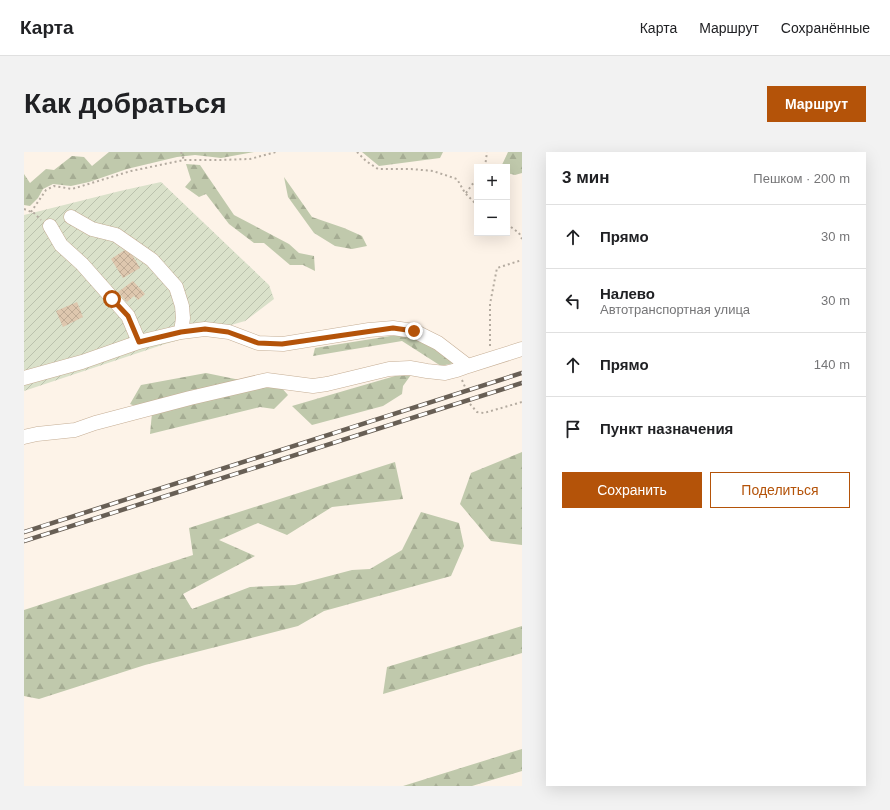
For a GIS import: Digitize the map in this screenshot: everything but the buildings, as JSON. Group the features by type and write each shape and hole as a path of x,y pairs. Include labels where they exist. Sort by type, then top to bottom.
{"street":[{"path":"71,217 92,229 116,235 152,260 176,287 182,306 183,318 181,332"},
{"path":"50,226 61,245 82,264 128,316 139,342"},
{"path":"24,378 82,362 139,342 181,332 205,329 228,332 258,343 282,344 393,328 414,331 438,343 468,366"},
{"path":"24,437 37,434 75,430 95,423 190,398 267,380 313,386 389,369 410,368 445,373 522,349"}],"path":[{"path":"181,152 184,160"},
{"path":"31,212 46,190 54,186 72,189 131,171 184,160 250,159 276,152"},
{"path":"357,152 366,162 378,169 433,171 457,179 465,193 474,202"},
{"path":"485,164 487,152"},
{"path":"465,193 474,182"},
{"path":"24,208 50,226"},
{"path":"510,226 519,233 522,238"},
{"path":"490,358 490,304 497,268 522,260"},
{"path":"470,404 477,412 484,413 522,402"}],"green space":[{"path":"109,152 254,152 221,158 195,155 177,157 127,169 89,182 71,186 53,184 43,189 38,198 30,206 24,205 24,174 30,183 46,169 54,170 72,156 84,157 92,166"},
{"path":"362,152 443,152 440,158 379,166"},
{"path":"508,152 522,152 522,173 515,175 510,174 510,164 502,164"},
{"path":"186,164 200,165 234,215 289,244 299,253 314,256 315,271 303,265 290,265 264,243 254,243 229,224 206,194 199,197 185,187 191,180"},
{"path":"284,177 312,217 362,236 367,246 352,249 335,246 314,233 288,197"},
{"path":"161,182 269,285 274,299 245,321 165,344 24,391 24,215"},
{"path":"409,333 451,357 454,363 441,366 402,341 313,356 315,348"},
{"path":"413,372 403,386 402,394 383,406 312,425 292,406 395,376"},
{"path":"206,373 240,380 249,389 280,386 288,395 274,409 260,407 150,434 152,413 130,404 141,385"},
{"path":"522,452 522,545 491,541 460,504 471,473"},
{"path":"395,462 403,499 332,507 287,535 258,523 219,540 255,556 183,594 192,609 250,587 295,585 352,570 370,569 402,550 421,512 459,523 464,546 451,576 324,611 298,626 145,665 39,699 24,696 24,610 193,555 189,528"},
{"path":"522,626 522,653 383,694 387,667"},
{"path":"522,749 522,771 472,786 403,786"}],"railway":[{"path":"24,532 522,373"},
{"path":"24,541 522,383"}],"route":[{"path":"112,299 128,316 139,342 181,332 205,329 228,332 258,343 282,344 317,340 369,330 393,328 414,331"}]}
